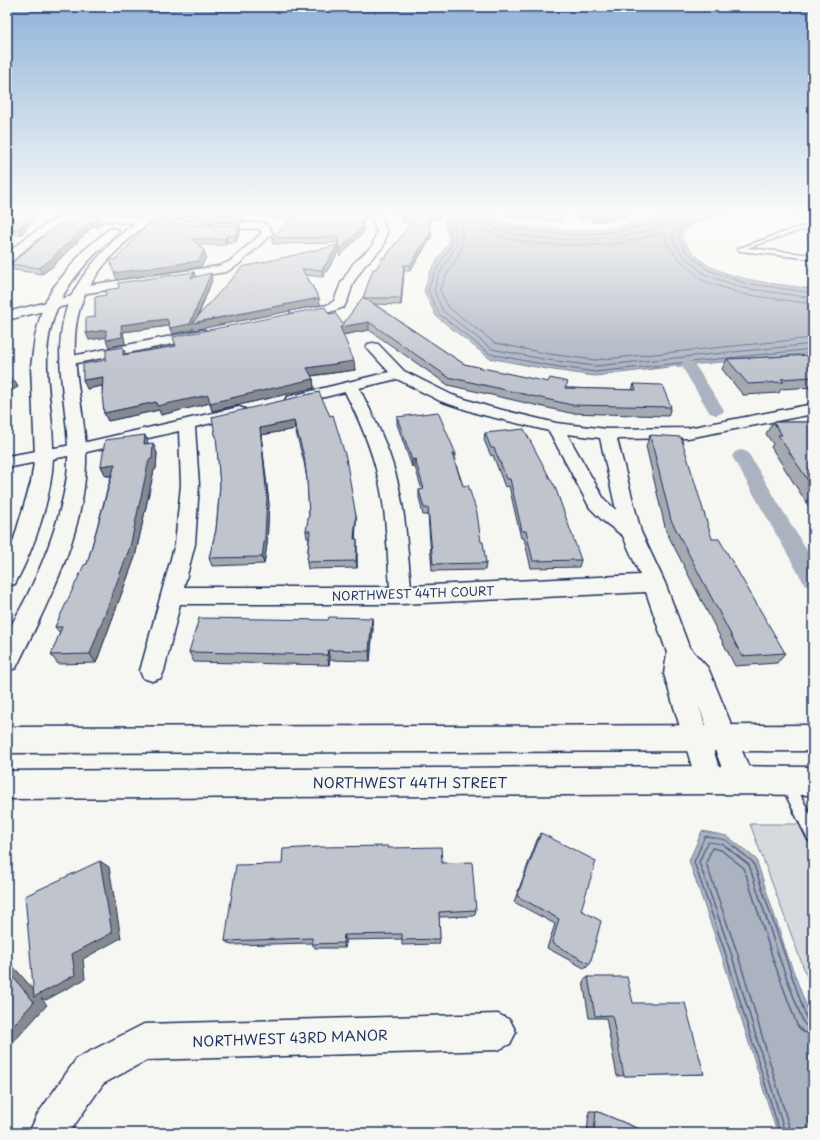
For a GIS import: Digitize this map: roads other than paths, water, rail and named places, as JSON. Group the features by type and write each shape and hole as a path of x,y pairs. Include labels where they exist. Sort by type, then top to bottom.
{"street":[{"path":"7,578 24,542 41,482 44,456 39,367 42,337 50,306 58,291 77,267"},
{"path":"7,660 30,615 62,540 76,477 78,450 68,361 69,333 78,295 98,267"},
{"path":"7,316 50,306 78,295 226,267"},
{"path":"284,317 330,308 339,304 347,283 357,267"},
{"path":"68,361 214,331"},
{"path":"372,347 399,374 446,398 485,411 556,428 607,434 688,433 813,409"},
{"path":"274,404 399,374"},
{"path":"350,386 367,419 384,463 394,514 401,595"},
{"path":"7,462 78,450 252,409"},
{"path":"152,670 185,544 190,493 187,424"},
{"path":"556,428 561,440 597,502 609,515 631,532"},
{"path":"607,434 631,532 654,583 679,653 698,675 740,780"},
{"name":"NORTHWEST 44TH COURT","path":"172,596 401,595 654,583"},
{"path":"679,653 676,674 709,780"},
{"path":"7,740 813,738"},
{"name":"NORTHWEST 44TH STREET","path":"7,785 709,780 800,781"},
{"name":"NORTHWEST 43RD MANOR","path":"48,1133 90,1071 144,1042 498,1032"}],"lane":[{"path":"800,781 813,835"}],"water":[{"path":"433,267 711,267 735,276 761,282 813,289 813,353 595,376 489,358 436,316 424,291"},
{"path":"702,831 727,836 756,859 788,957 813,1024 813,1133 777,1133 722,956 689,861"}],"waterway":[{"path":"688,365 716,410"},
{"path":"741,456 813,579"}]}
